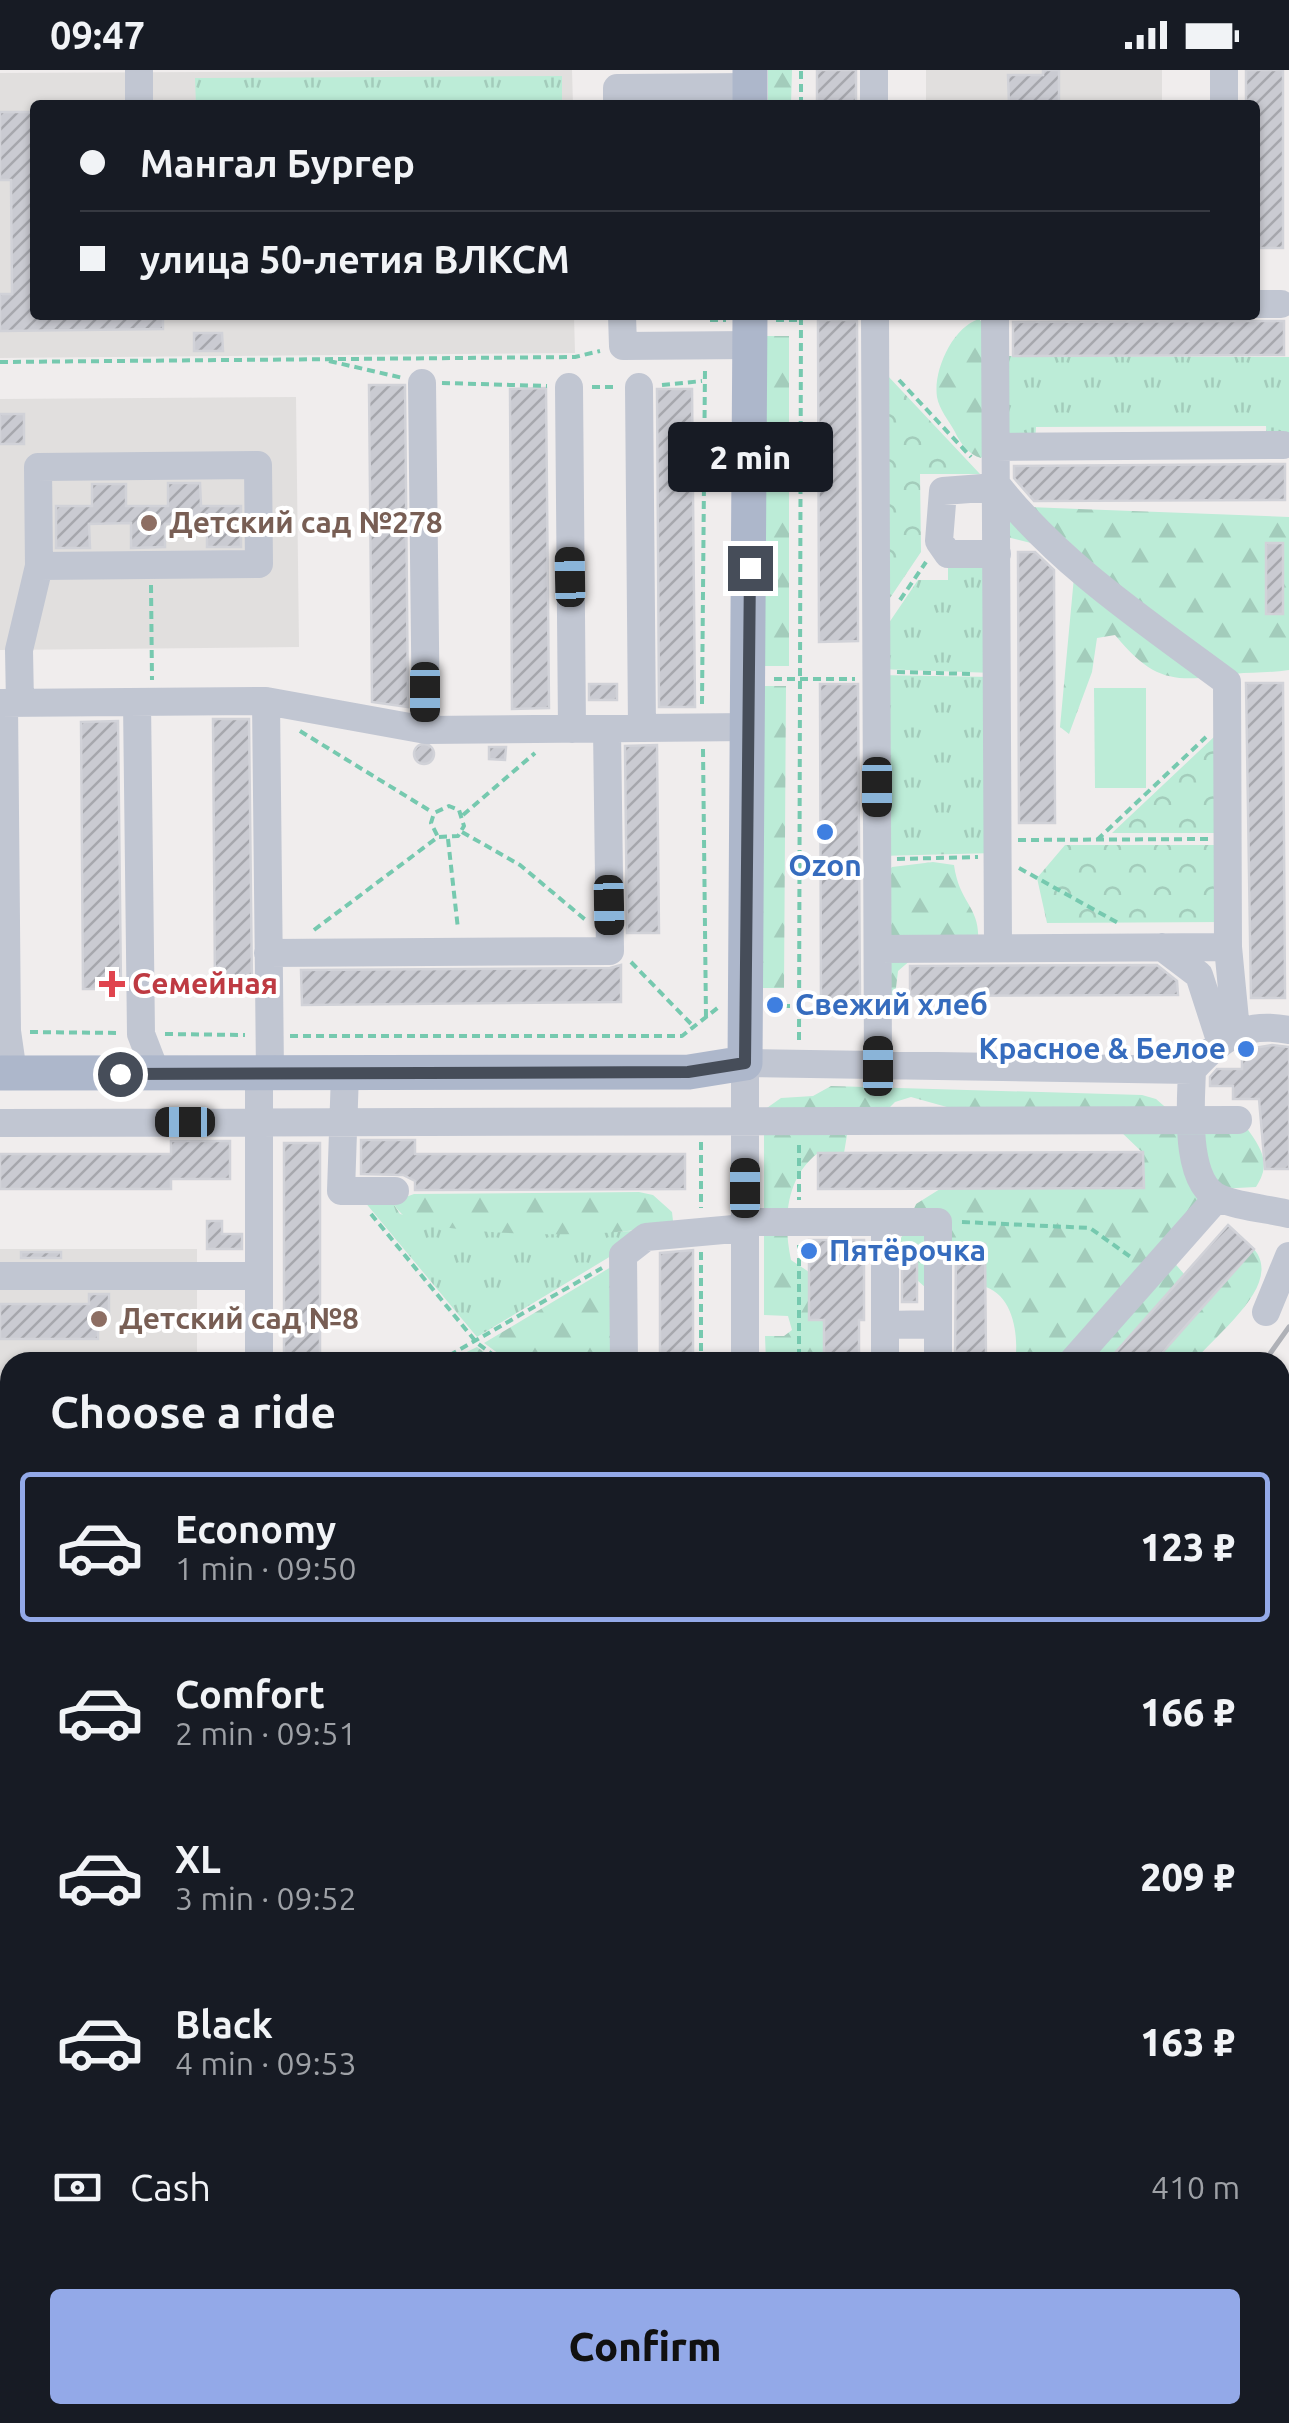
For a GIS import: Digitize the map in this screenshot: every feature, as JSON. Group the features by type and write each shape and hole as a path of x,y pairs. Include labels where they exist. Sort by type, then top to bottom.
{"main road":[{"path":"6,1074 688,1072 745,1063 750,330"}],"street":[{"path":"138,70 139,100"},
{"path":"874,70 874,100"},
{"path":"1224,70 1224,100"},
{"path":"617,100 617,88 750,87"},
{"path":"622,320 623,346 750,330"},
{"path":"875,320 878,1066"},
{"path":"996,320 998,948"},
{"path":"422,383 426,730"},
{"path":"568,729 569,386"},
{"path":"639,386 642,728"},
{"path":"996,446 1282,445"},
{"path":"6,1074 8,703 38,566 38,467 258,465 259,564 38,566"},
{"path":"996,485 943,491 940,542 948,554 997,554"},
{"path":"996,485 1026,522 1075,568 1227,682 1228,1035"},
{"path":"258,1352 259,1122 276,953 266,701"},
{"path":"8,703 266,701 426,730 749,727"},
{"path":"145,702 140,1034 156,1074"},
{"path":"276,953 610,951 607,728"},
{"path":"1162,947 1199,975 1228,1035"},
{"path":"878,948 1228,947"},
{"path":"1286,1027 1228,1035 1192,1070 1191,1120 1196,1170 1217,1198 1289,1214"},
{"path":"745,1352 745,1063 1192,1070"},
{"path":"345,1073 341,1192 395,1192"},
{"path":"0,1122 1238,1120"},
{"path":"1081,1352 1217,1198"},
{"path":"885,1222 885,1352"},
{"path":"624,1352 623,1256 646,1238 745,1225 938,1222 938,1352"},
{"path":"1266,1312 1289,1256"},
{"path":"0,1276 259,1276"},
{"path":"885,1325 938,1324"}],"path":[{"path":"801,70 801,100"},
{"path":"798,1064 801,320"},
{"path":"0,362 575,357 623,346"},
{"path":"875,355 996,485"},
{"path":"322,359 422,383 639,386 702,381 706,1018"},
{"path":"876,635 940,542"},
{"path":"145,702 151,565"},
{"path":"750,679 997,675"},
{"path":"1097,840 1227,717"},
{"path":"462,815 568,729"},
{"path":"300,730 434,812"},
{"path":"434,812 449,806 462,815"},
{"path":"434,812 432,828 438,837 448,840 462,832"},
{"path":"462,815 462,832"},
{"path":"462,832 520,865 610,940 694,1026"},
{"path":"276,953 438,837"},
{"path":"878,860 1097,840 1228,839"},
{"path":"448,840 460,951"},
{"path":"998,848 1162,947"},
{"path":"7,1032 682,1036 714,1011"},
{"path":"352,1192 477,1342 490,1352"},
{"path":"938,1222 1046,1223 1090,1228 1110,1238 1150,1274"},
{"path":"458,1352 623,1256"}],"shaded area":[{"path":"572,70 573,100 30,100 30,320 574,320 575,353 0,358 0,73"},
{"path":"926,70 1162,70 1162,100 926,100"},
{"name":"Детский сад №278","path":"296,397 299,647 0,650 0,399"},
{"name":"Детский сад №8","path":"0,1249 197,1249 197,1352 0,1352"}],"green space":[{"path":"768,70 792,70 791,100 768,100"},
{"path":"562,76 562,100 196,100 195,78"},
{"path":"980,320 987,329 986,451 981,458 959,440 937,397 938,375 947,351 970,324"},
{"path":"765,336 789,336 789,666 764,666"},
{"path":"1001,356 1289,357 1289,442 1267,443 1266,426 1036,427 1035,444 999,443"},
{"path":"887,375 980,474 920,474 921,552 888,601"},
{"path":"1000,506 1289,517 1289,670 1197,678 1168,676 1142,663 1115,635 1097,638 1092,672 1069,734 1060,727 1074,577 1063,551 1007,537"},
{"path":"994,560 994,673 878,669 880,636 918,580 948,580 948,561"},
{"path":"878,675 992,677 995,853 879,856"},
{"path":"762,686 786,686 784,988 760,988"},
{"path":"1094,688 1146,688 1146,788 1095,788"},
{"path":"1215,736 1215,833 1112,833"},
{"path":"1065,845 1225,845 1225,922 1047,923 1037,878"},
{"path":"933,862 954,865 977,925 977,952 912,959 898,971 895,996 887,995 885,875 892,867"},
{"path":"831,1086 1142,1095 1156,1099 1186,1125 1246,1127 1260,1149 1263,1170 1256,1187 1217,1189 1164,1251 1184,1274 1116,1352 1015,1352 1009,1309 1003,1299 986,1287 985,1244 951,1244 934,1295 917,1280 917,1245 898,1245 916,1204 940,1189 1143,1188 1143,1153 1118,1129 954,1109 911,1097 895,1102 885,1112 862,1115 847,1135 844,1153 818,1153 807,1163 789,1202 791,1260 809,1272 809,1319 824,1321 824,1352 766,1352 765,1336 784,1336 792,1330 788,1316 764,1315 764,1110 781,1098 813,1096"},
{"path":"414,1194 653,1195 672,1212 673,1221 622,1232 506,1233 416,1221 402,1214 392,1202"},
{"path":"359,1195 389,1197 400,1214 463,1225 558,1232 654,1230 477,1337"},
{"path":"1254,1249 1261,1263 1260,1278 1254,1293 1231,1323 1203,1352 1163,1352"},
{"path":"621,1261 619,1352 496,1352 484,1343"}],"building":[{"path":"817,70 856,70 856,100 817,100"},
{"path":"1043,70 1059,70 1059,100 1009,100 1008,75 1043,75"},
{"path":"1246,70 1283,70 1283,248 1260,248 1260,100 1246,100"},
{"path":"0,112 30,112 30,320 163,320 163,329 0,331 0,294 12,294 11,180 0,180"},
{"path":"818,320 857,320 858,641 819,642"},
{"path":"1284,321 1284,355 1013,356 1013,322"},
{"path":"194,333 222,333 223,351 194,351"},
{"path":"369,385 405,385 408,707 372,702"},
{"path":"546,388 549,708 512,709 510,389"},
{"path":"657,389 692,389 695,707 659,707"},
{"path":"0,414 24,414 24,444 0,444"},
{"path":"1285,464 1285,500 1034,501 1014,478 1014,466"},
{"path":"168,483 200,483 201,506 241,506 241,547 207,547 207,523 165,524 165,547 131,548 131,523 89,524 90,548 56,548 56,506 92,506 92,484 126,484 126,506 168,506"},
{"path":"1266,543 1283,543 1283,614 1266,614"},
{"path":"1018,552 1035,552 1054,570 1055,823 1019,823"},
{"path":"1246,683 1283,683 1285,998 1251,998"},
{"path":"589,684 617,684 617,700 589,700"},
{"path":"820,684 858,684 860,1001 821,1002"},
{"path":"213,719 249,719 252,988 215,988"},
{"path":"118,721 121,989 83,989 81,722"},
{"path":"424,744 434,754 424,764 414,754"},
{"path":"657,745 659,933 627,933 625,746"},
{"path":"489,747 506,747 505,760 489,759"},
{"path":"621,965 621,1002 302,1005 301,970"},
{"path":"1157,965 1177,981 1178,995 910,996 910,966"},
{"path":"1272,1045 1289,1047 1289,1169 1265,1169 1259,1099 1233,1099 1233,1086 1210,1086 1210,1077 1217,1069 1242,1069 1242,1050"},
{"path":"361,1140 415,1140 415,1154 685,1154 685,1189 415,1190 415,1181 403,1175 361,1174"},
{"path":"171,1141 230,1141 230,1179 171,1179 171,1189 0,1189 0,1154 171,1154"},
{"path":"284,1143 320,1143 320,1352 284,1352"},
{"path":"1143,1152 1144,1188 818,1189 818,1153"},
{"path":"207,1221 222,1221 222,1234 242,1234 242,1249 207,1249"},
{"path":"1228,1225 1254,1249 1163,1352 1116,1352"},
{"path":"809,1240 864,1240 864,1320 859,1320 859,1352 824,1352 824,1320 809,1320"},
{"path":"956,1244 985,1244 986,1352 955,1352"},
{"path":"902,1245 917,1245 917,1302 902,1302"},
{"path":"693,1250 693,1352 660,1352 660,1253"},
{"path":"21,1252 61,1252 61,1258 21,1258"},
{"path":"89,1294 109,1294 109,1314 98,1314 98,1339 0,1339 0,1304 89,1304"}],"railway":[{"path":"1271,1352 1289,1327"}],"place":[{"name":"Детский сад №278","path":"149,523"},
{"name":"Ozon","path":"825,832"},
{"name":"Семейная","path":"112,984"},
{"name":"Свежий хлеб","path":"775,1005"},
{"name":"Красное & Белое","path":"1246,1049"},
{"name":"Пятёрочка","path":"809,1251"},
{"name":"Детский сад №8","path":"99,1319"}],"route":[{"path":"120,1074 688,1072 745,1063 750,568"}]}
